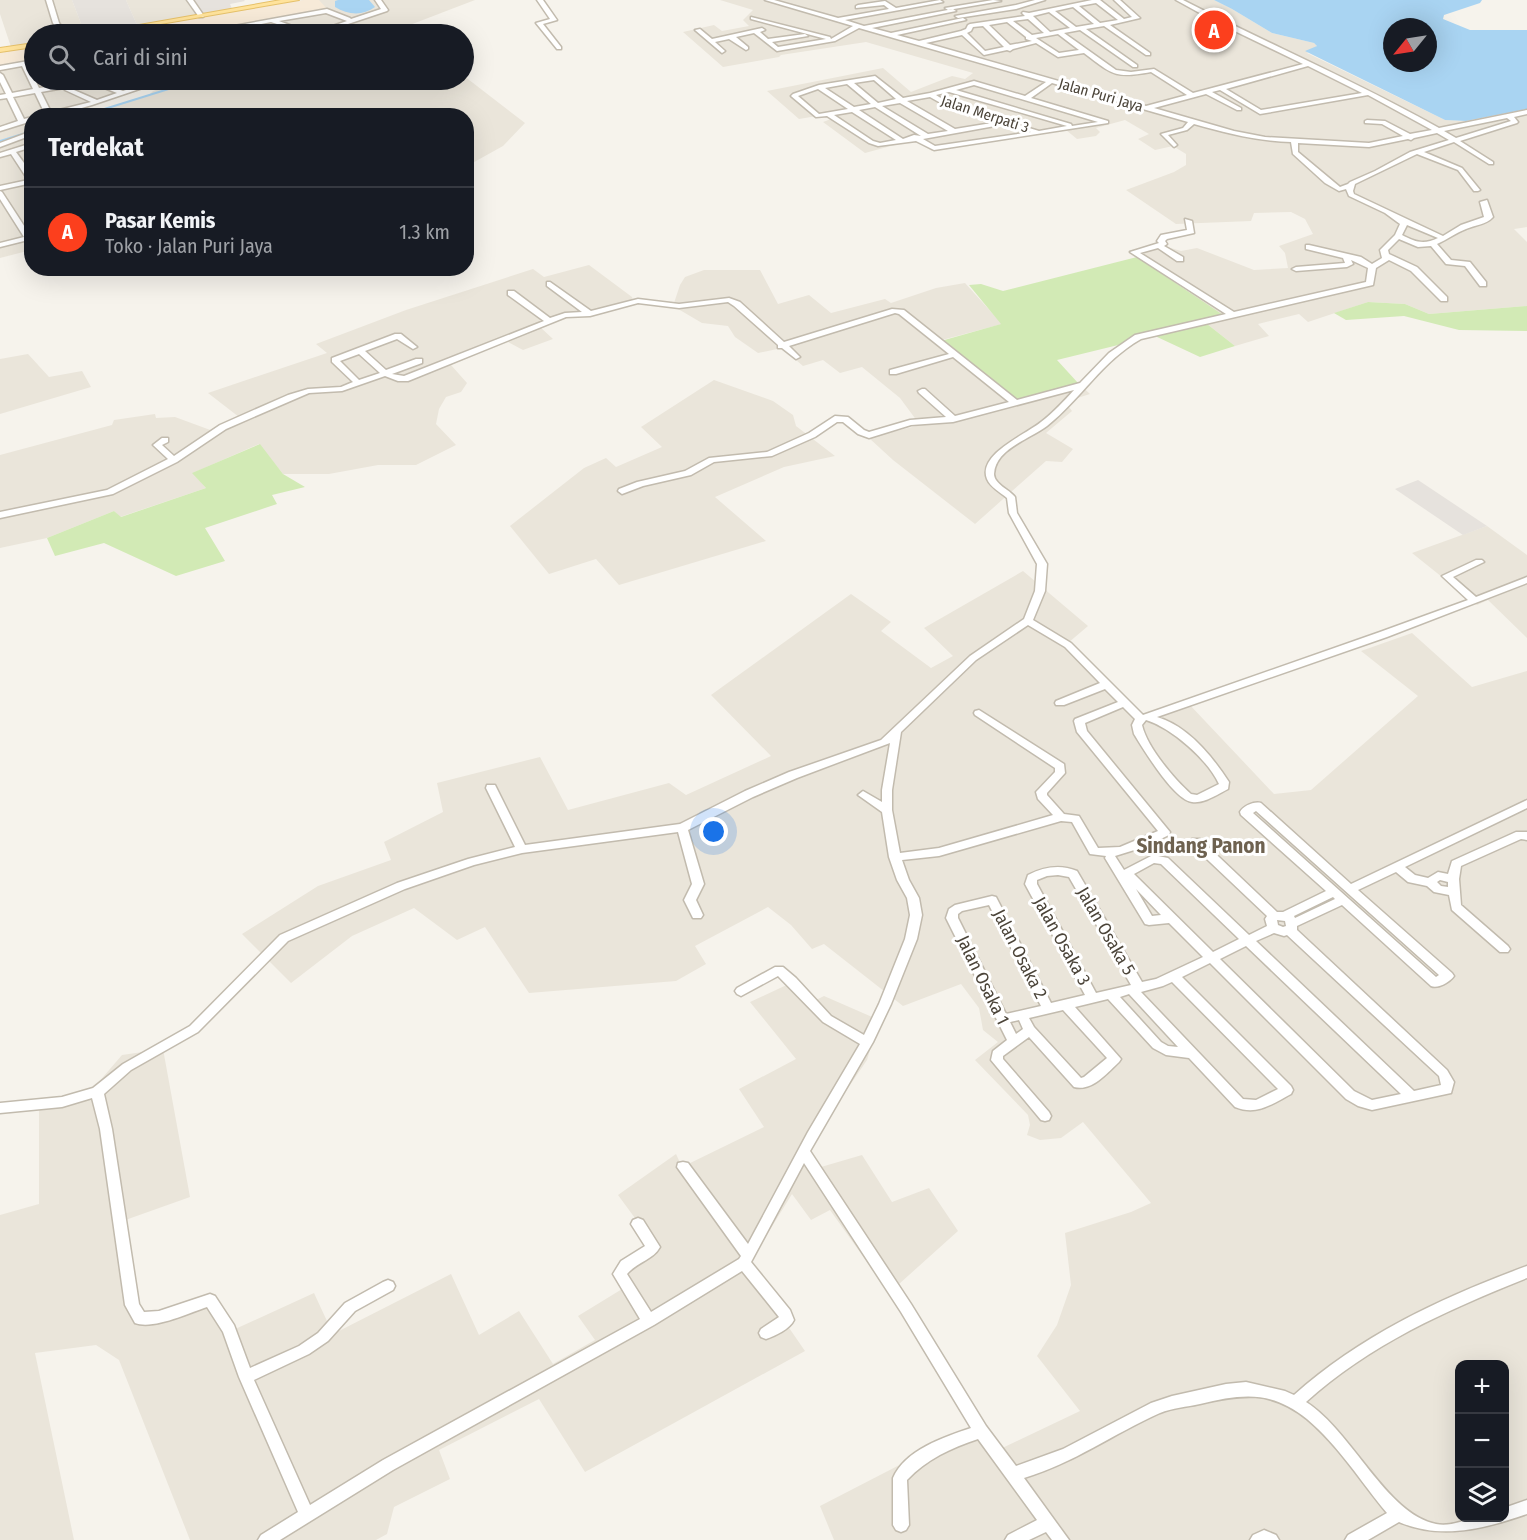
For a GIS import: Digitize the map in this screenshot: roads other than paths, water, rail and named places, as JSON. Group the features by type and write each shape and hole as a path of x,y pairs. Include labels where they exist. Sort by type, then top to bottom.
{"main road":[{"path":"153,24 271,2 295,0"},
{"path":"0,50 24,46"}],"street":[{"path":"49,0 57,24"},
{"path":"190,0 201,16"},
{"path":"338,24 385,9 378,0"},
{"path":"540,0 554,20 538,23 559,48"},
{"path":"770,1 783,0"},
{"path":"851,0 866,15"},
{"path":"755,31 777,49 833,40 858,27 1016,7 1042,0"},
{"path":"920,43 936,37 964,33 970,26 1030,16 1096,0 1123,21"},
{"path":"964,33 984,53 1010,49 1049,34 1137,17 1117,0"},
{"name":"Jalan Puri Jaya","path":"770,1 920,43 1046,84 1147,108 1188,125 1247,136 1369,145 1527,112"},
{"path":"836,20 939,1 970,26"},
{"path":"890,34 997,1 1009,8"},
{"path":"858,6 884,3 895,10"},
{"path":"1179,4 1188,5 1374,94 1440,130 1491,163"},
{"path":"1074,5 1148,54"},
{"path":"1016,7 1030,16 1049,34"},
{"path":"1050,10 1135,66"},
{"path":"256,24 327,11 348,19 332,24"},
{"path":"300,16 321,24"},
{"path":"753,18 833,40"},
{"path":"1008,20 1031,40 1039,42 1059,55 1085,51"},
{"path":"273,21 281,24"},
{"path":"984,24 1010,49"},
{"path":"711,41 779,26"},
{"path":"698,30 722,51"},
{"path":"1060,33 1114,72 1131,75 1152,70 1193,96"},
{"path":"767,40 813,35"},
{"path":"731,37 746,48"},
{"path":"0,68 24,64"},
{"path":"1147,108 1310,64"},
{"path":"0,75 22,122 0,131"},
{"path":"953,131 902,101 875,78 819,87 795,94 874,143 882,145 914,137 980,127 1007,122"},
{"path":"848,82 876,105 925,135"},
{"path":"828,114 931,95 974,83 1106,122 932,148 914,137"},
{"path":"995,118 1015,109 1046,84"},
{"path":"819,87 900,140"},
{"path":"1221,88 1260,112 1374,94"},
{"path":"0,97 42,90"},
{"path":"68,90 76,107"},
{"path":"74,90 97,102"},
{"path":"114,90 122,93"},
{"path":"72,108 131,90"},
{"path":"84,108 143,90"},
{"path":"949,90 1073,127"},
{"path":"37,91 44,108"},
{"path":"1208,92 1239,109"},
{"path":"999,104 1014,94"},
{"name":"Jalan Merpati 3","path":"931,95 948,105 1039,132"},
{"path":"948,105 980,127"},
{"path":"1294,141 1295,153 1340,189 1417,151 1515,122 1509,116"},
{"path":"1367,122 1383,122 1411,138"},
{"path":"0,131 24,124"},
{"path":"1174,145 1165,136 1188,125"},
{"path":"0,145 24,136"},
{"path":"0,155 24,147"},
{"path":"12,151 24,168"},
{"path":"1417,151 1460,169 1476,190"},
{"path":"0,188 24,182"},
{"path":"1350,186 1351,195 1446,239"},
{"path":"0,193 24,229"},
{"path":"1398,236 1414,245 1433,244 1446,239 1464,227 1487,219 1489,217 1484,201"},
{"path":"1372,267 1383,261 1386,256 1384,249 1398,236 1403,227 1402,220"},
{"path":"1188,221 1191,231 1164,237 1161,242 1163,244 1134,253 1231,314"},
{"path":"0,245 24,239"},
{"path":"1433,244 1449,262 1467,264 1483,284"},
{"path":"1159,246 1180,259"},
{"path":"1309,247 1358,259 1372,267"},
{"path":"1296,269 1347,265 1349,264 1347,256"},
{"path":"1386,256 1414,269 1444,299"},
{"path":"0,1108 62,1102 97,1092 127,1067 194,1029 284,938 401,886 472,862 522,849 682,828 749,794 793,775 870,750 897,734 973,658 1028,621 1040,591 1042,564 1038,553 1013,513 1011,496 996,485 990,477 993,463 999,454 1043,425 1068,404 1095,371 1126,344 1138,337 1367,284 1371,281 1372,267"},
{"path":"550,284 590,314"},
{"path":"511,293 549,321"},
{"path":"360,351 385,374 398,379 412,377 549,321 576,313 590,314 638,301 679,306 729,300 737,304 781,346 796,357"},
{"path":"781,346 895,311 907,315 1017,403"},
{"path":"359,384 335,360 398,336 412,347"},
{"path":"892,372 956,354"},
{"path":"0,515 110,492 174,460 224,427 291,397 308,391 338,390 419,361"},
{"path":"622,491 640,484 688,473 712,460 754,457 776,452 812,435 825,424 839,418 845,419 861,432 869,435 910,423 953,419 1084,384"},
{"path":"922,391 953,419"},
{"path":"165,440 157,445 174,460"},
{"path":"1475,601 1447,576 1479,562"},
{"path":"1028,621 1068,645 1124,703 1143,717 1168,725 1211,764 1224,782 1224,786 1195,799 1187,796 1173,783 1139,734 1137,725 1143,717 1409,627 1527,580"},
{"path":"1060,703 1105,685"},
{"path":"895,857 939,852 1061,817 1075,819 1097,853 1125,850 1164,832 1082,732 1079,721 1124,703"},
{"path":"979,713 1060,767 1060,773 1041,792 1061,817"},
{"path":"266,1540 388,1465 649,1321 747,1260 804,1152 867,1042 911,939 916,915 913,898 903,880 895,857 887,810 887,790 897,734"},
{"path":"491,788 522,849"},
{"path":"863,795 887,810"},
{"path":"1350,889 1527,804"},
{"path":"1257,806 1448,976 1435,983 1288,851 1245,812 1257,806"},
{"path":"682,828 698,884 690,900 697,915"},
{"path":"1503,949 1456,907 1453,879 1456,864 1520,835 1527,836"},
{"path":"1124,875 1171,918 1350,1095 1372,1105 1447,1089 1448,1082 1443,1073 1196,842"},
{"path":"1288,851 1301,845"},
{"path":"1111,858 1124,875 1149,921 1171,918"},
{"path":"1124,875 1153,859 1164,861 1411,1096"},
{"path":"1397,866 1412,879 1430,882 1438,889 1454,892"},
{"name":"Jalan Osaka 3","path":"1073,874 1062,870 1037,875 1032,878 1031,884 1093,999"},
{"name":"Jalan Osaka 5","path":"1073,874 1136,989 1239,1103 1246,1107 1253,1107 1287,1090 1174,976"},
{"path":"1430,882 1438,876 1453,879"},
{"path":"1003,1019 1136,989 1174,976 1339,896"},
{"name":"Jalan Osaka 1","path":"992,900 959,908 953,912 952,918 1014,1042"},
{"name":"Jalan Osaka 2","path":"992,900 1048,1008"},
{"path":"741,991 779,970 826,1019 867,1042"},
{"path":"1111,995 1157,1045 1166,1050 1193,1054"},
{"path":"1022,1015 1030,1030 1078,1083 1087,1082 1115,1059 1066,1005"},
{"path":"1030,1030 997,1054 997,1060 1045,1116"},
{"path":"97,1092 106,1129 132,1305 140,1319 159,1317 210,1300 229,1329 246,1377 307,1515"},
{"path":"804,1152 906,1308 981,1431 1061,1540"},
{"path":"683,1167 785,1314 787,1320 766,1333"},
{"path":"638,1224 653,1247 650,1252 624,1265 620,1274 649,1321"},
{"path":"1296,1402 1310,1388 1351,1357 1396,1329 1527,1272"},
{"path":"246,1377 304,1350 323,1336 350,1307 388,1286"},
{"path":"1012,1474 1055,1460 1158,1407 1228,1389 1270,1391 1296,1402 1324,1422 1400,1514 1420,1528 1452,1533 1486,1522"},
{"path":"902,1526 900,1478 909,1466 938,1446 981,1431"},
{"path":"1353,1540 1400,1514"},
{"path":"1013,1540 1048,1522"},
{"path":"1258,1540 1264,1538 1271,1540"}],"water":[{"path":"369,0 375,7 366,12 350,13 335,7 335,1"},
{"path":"1214,0 1482,0 1480,3 1444,15 1443,19 1470,30 1527,30 1527,109 1466,121 1445,120 1305,51 1317,46 1314,43 1272,33"}],"waterway":[{"path":"108,108 165,90"},
{"path":"0,141 24,134"}],"place":[{"name":"Pasar Kemis","path":"1214,30"}],"district":[{"name":"Sindang Panon","path":"1201,846"}]}
